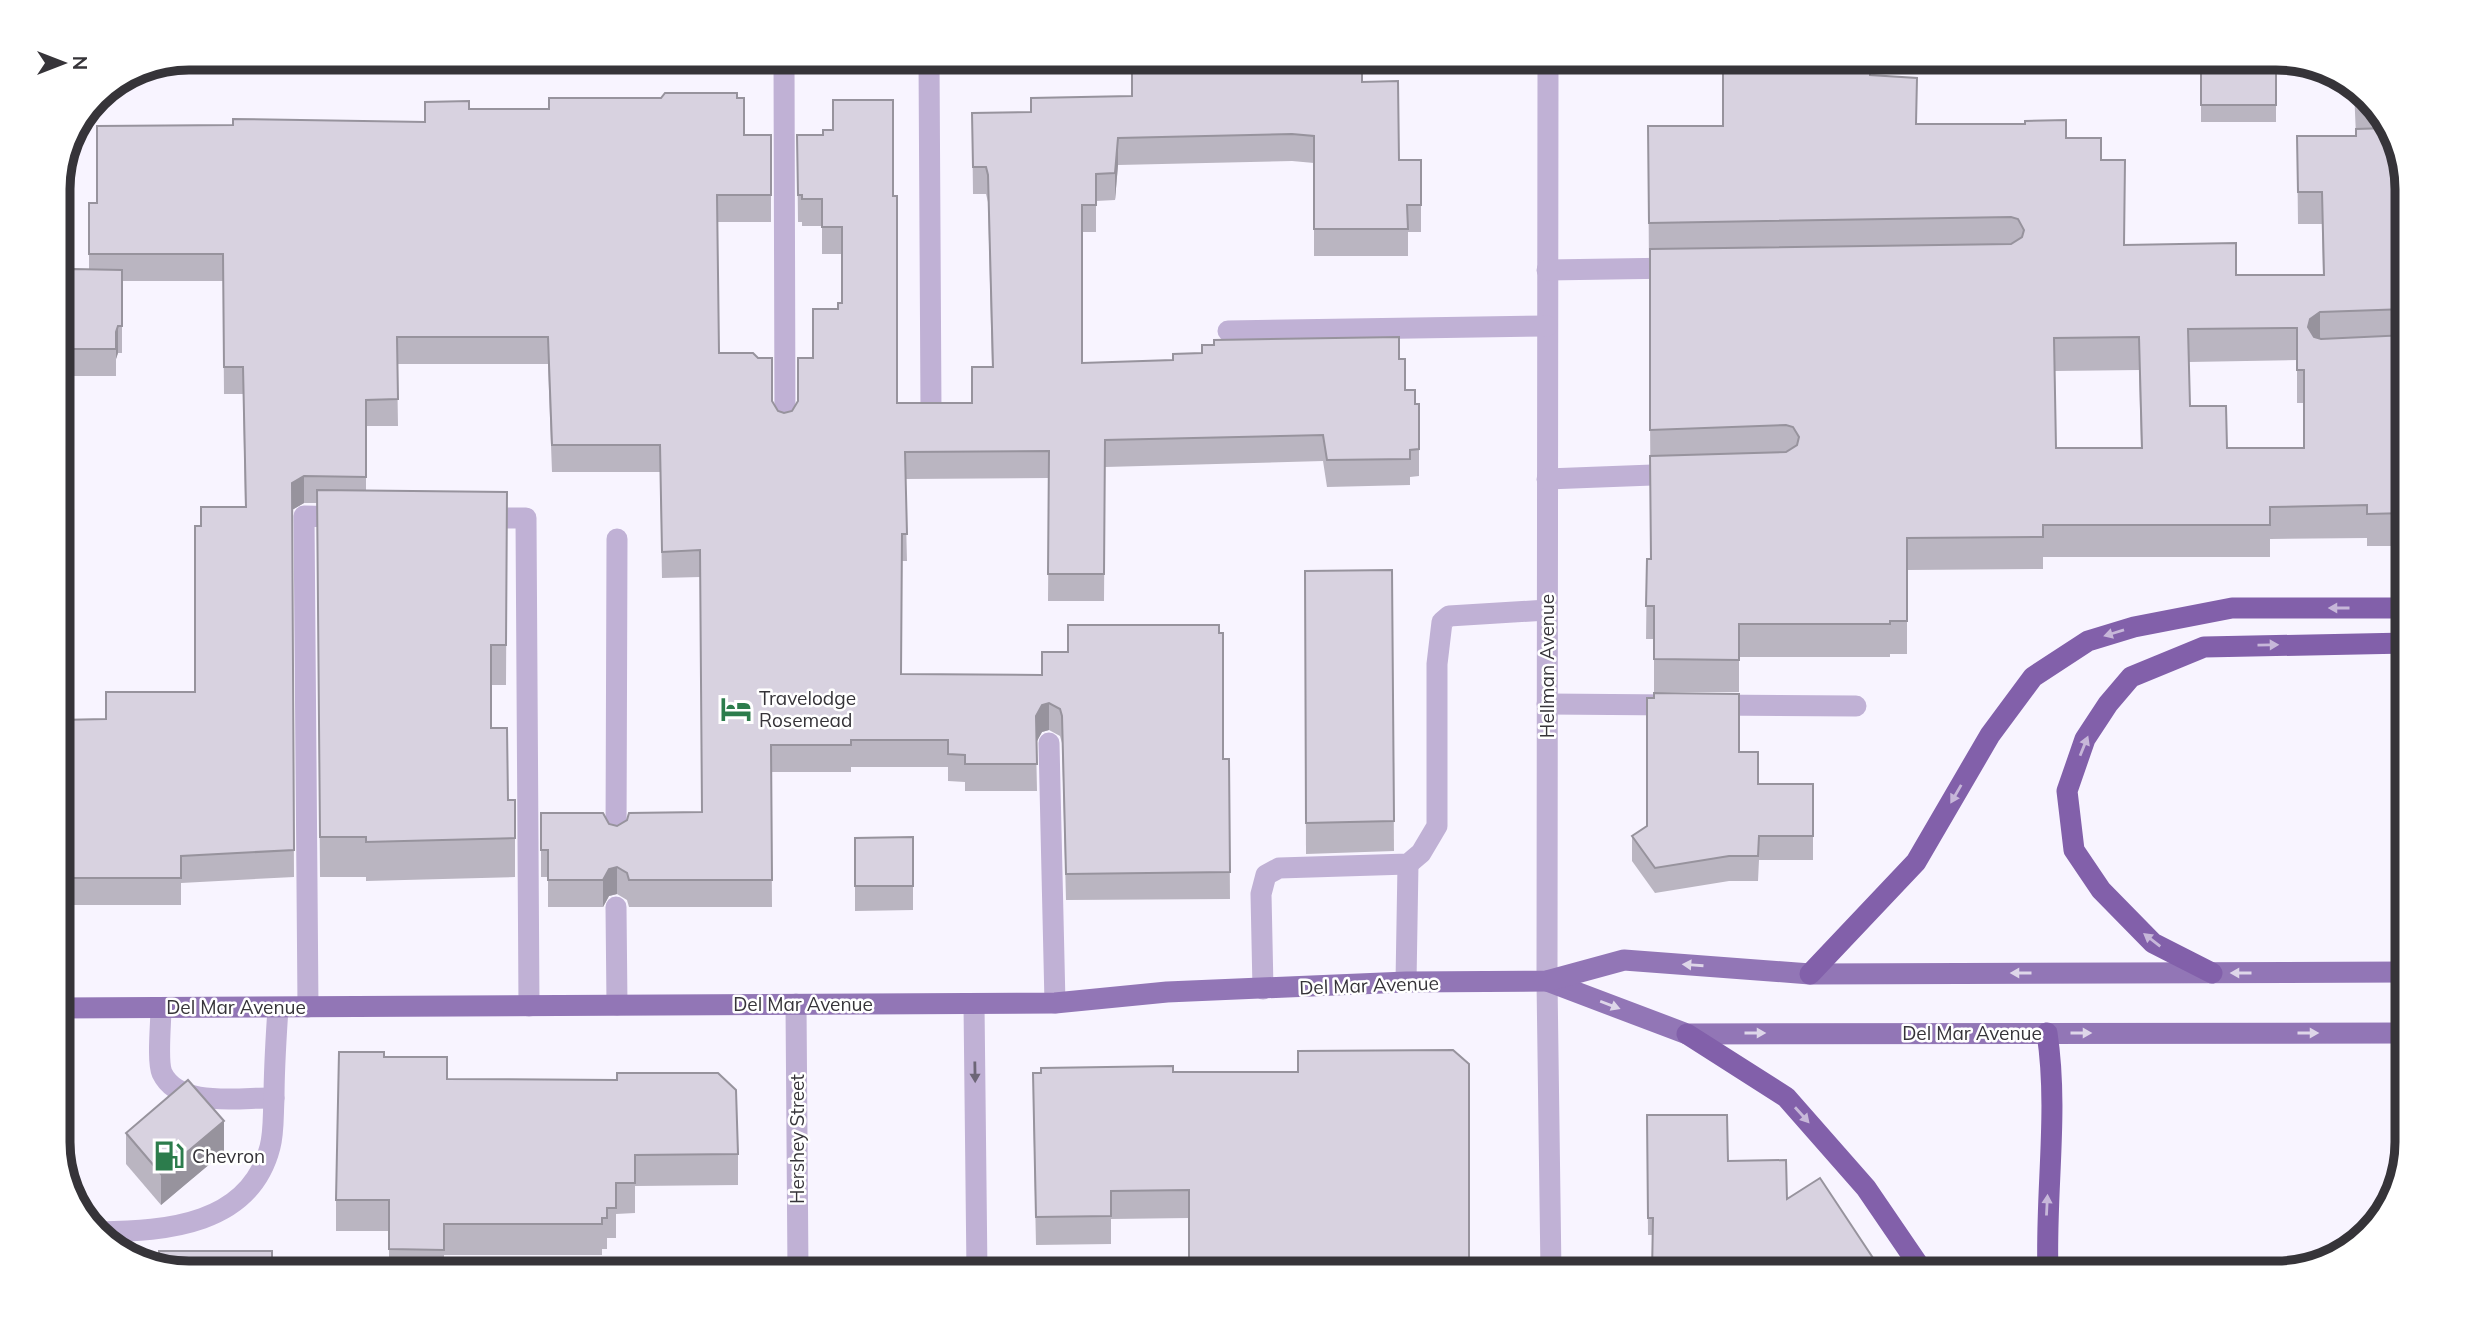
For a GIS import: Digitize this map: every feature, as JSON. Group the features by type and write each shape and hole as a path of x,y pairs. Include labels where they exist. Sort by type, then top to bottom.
{"highway":[{"path":"1810,974 1916,862 1990,735 2033,677 2088,641 2134,627 2232,608 2395,608"},
{"path":"2212,973 2153,943 2101,890 2074,850 2067,791 2085,739 2131,677 2204,647 2395,643"},
{"path":"2047,1033 2053,1076 2046,1219 2048,1261"},
{"path":"1687,1034 1786,1097 1866,1188 1916,1261"}],"main road":[{"name":"Del Mar Avenue","path":"70,1008 1055,1003 1167,992 1406,982 1546,981 1625,960 1810,974 2395,972"},
{"name":"Del Mar Avenue","path":"1546,981 1687,1034 2395,1033"}],"street":[{"path":"784,70 785,428"},
{"path":"929,70 932,411"},
{"name":"Hellman Avenue","path":"1548,70 1546,981 1551,1261"},
{"path":"1546,270 1697,268"},
{"path":"1227,331 1546,326"},
{"path":"1546,479 1706,474"},
{"path":"308,1007 304,516 373,517"},
{"path":"456,518 526,518 529,1006"},
{"path":"616,840 617,539"},
{"path":"1263,989 1261,894 1266,875 1279,868 1408,864 1421,853 1437,826 1437,664 1442,622 1449,616 1547,610"},
{"path":"1547,704 1856,706"},
{"path":"1049,743 1055,1003"},
{"path":"1406,982 1408,864"},
{"path":"616,907 617,1005"},
{"name":"Hershey Street","path":"796,1004 798,1261"},
{"path":"974,1004 977,1261"},
{"path":"161,1008 161,1072 175,1090 196,1097 274,1098"},
{"path":"112,1232 155,1231 209,1219 243,1197 263,1169 271,1144 278,1008"}],"building":[{"path":"1362,70 1362,82 1398,81 1399,160 1421,160 1421,205 1407,205 1408,229 1314,229 1314,136 1292,134 1118,138 1115,173 1096,174 1096,205 1082,205 1082,363 1173,360 1173,354 1202,353 1202,345 1214,345 1214,340 1399,337 1399,359 1405,359 1405,390 1415,390 1415,404 1419,404 1419,449 1410,450 1410,459 1327,460 1323,435 1105,440 1104,574 1048,574 1049,451 905,452 907,534 902,534 901,674 1042,675 1042,652 1068,652 1068,625 1219,625 1219,633 1223,633 1223,759 1229,759 1230,872 1066,874 1062,716 1060,709 1049,703 1042,705 1036,716 1037,764 965,764 965,755 948,754 948,740 851,740 851,745 771,745 772,880 629,880 627,873 617,867 609,869 603,880 548,880 548,850 541,850 541,813 603,813 609,824 617,826 627,820 629,813 702,812 700,550 662,552 660,445 552,445 548,337 397,337 398,399 366,400 366,477 304,476 292,483 294,850 181,856 181,878 70,878 70,720 106,719 106,692 195,692 195,526 201,526 201,507 246,507 243,367 224,367 223,254 89,254 89,203 97,203 97,126 233,125 233,119 425,122 425,102 469,101 469,109 549,109 549,98 661,98 665,93 737,93 737,98 744,98 744,135 771,135 771,195 717,195 719,353 753,353 758,358 772,358 772,401 778,411 784,413 792,411 798,401 798,358 813,358 813,309 838,309 838,303 842,303 842,227 822,227 822,199 802,199 802,195 798,195 797,135 823,135 823,130 833,130 833,100 893,100 893,196 897,196 897,403 972,403 972,367 993,367 988,175 986,167 973,167 972,113 1031,112 1031,98 1132,96 1132,72"},
{"path":"1723,70 1870,70 1870,75 1917,78 1916,124 2025,124 2025,121 2066,120 2066,138 2101,138 2101,160 2125,160 2124,245 2236,243 2236,275 2324,275 2322,192 2298,192 2297,136 2356,136 2356,129 2378,128 2389,151 2395,181 2395,309 2320,312 2310,319 2308,327 2314,337 2321,339 2395,336 2395,513 2367,514 2367,505 2270,507 2270,525 2043,525 2043,537 1907,538 1907,621 1890,621 1890,624 1739,624 1739,660 1654,659 1654,606 1646,606 1647,559 1651,559 1650,456 1786,452 1797,445 1799,437 1793,427 1786,425 1650,430 1650,249 2011,244 2022,237 2024,230 2018,219 2011,217 1649,223 1648,126 1723,126","holes":["2297,328 2297,370 2304,370 2304,448 2227,448 2226,406 2190,406 2188,329","2139,337 2142,448 2056,448 2054,338"]},
{"path":"2201,70 2276,70 2276,105 2201,105"},
{"path":"73,269 122,270 122,326 118,326 116,332 116,349 70,349 70,279 73,279"},
{"path":"317,490 507,492 506,645 491,645 491,728 507,728 508,800 515,800 515,838 366,842 366,837 320,837"},
{"path":"1392,570 1394,821 1306,823 1305,571"},
{"path":"1654,693 1739,694 1739,752 1758,752 1758,784 1813,784 1813,836 1759,836 1758,856 1729,856 1655,868 1632,836 1647,826 1647,698 1654,698"},
{"path":"913,837 913,886 855,886 855,838"},
{"path":"1453,1050 1469,1064 1469,1261 1189,1261 1189,1190 1111,1191 1111,1216 1036,1217 1033,1073 1041,1073 1041,1068 1173,1066 1173,1072 1298,1072 1298,1051"},
{"path":"339,1052 384,1052 384,1057 447,1057 447,1079 617,1080 617,1073 718,1073 736,1090 738,1154 635,1155 635,1183 616,1183 616,1208 607,1208 607,1218 602,1218 602,1224 444,1224 444,1250 389,1249 389,1200 336,1200"},
{"path":"188,1080 224,1121 161,1174 126,1133"},
{"path":"1647,1115 1727,1115 1728,1161 1786,1160 1787,1199 1820,1178 1875,1261 1652,1261 1653,1218 1648,1218"},
{"path":"159,1251 272,1251 272,1261 189,1261 159,1257"}],"place":[{"name":"Travelodge Rosemead","path":"736,709"},
{"name":"Chevron","path":"169,1156"}]}
